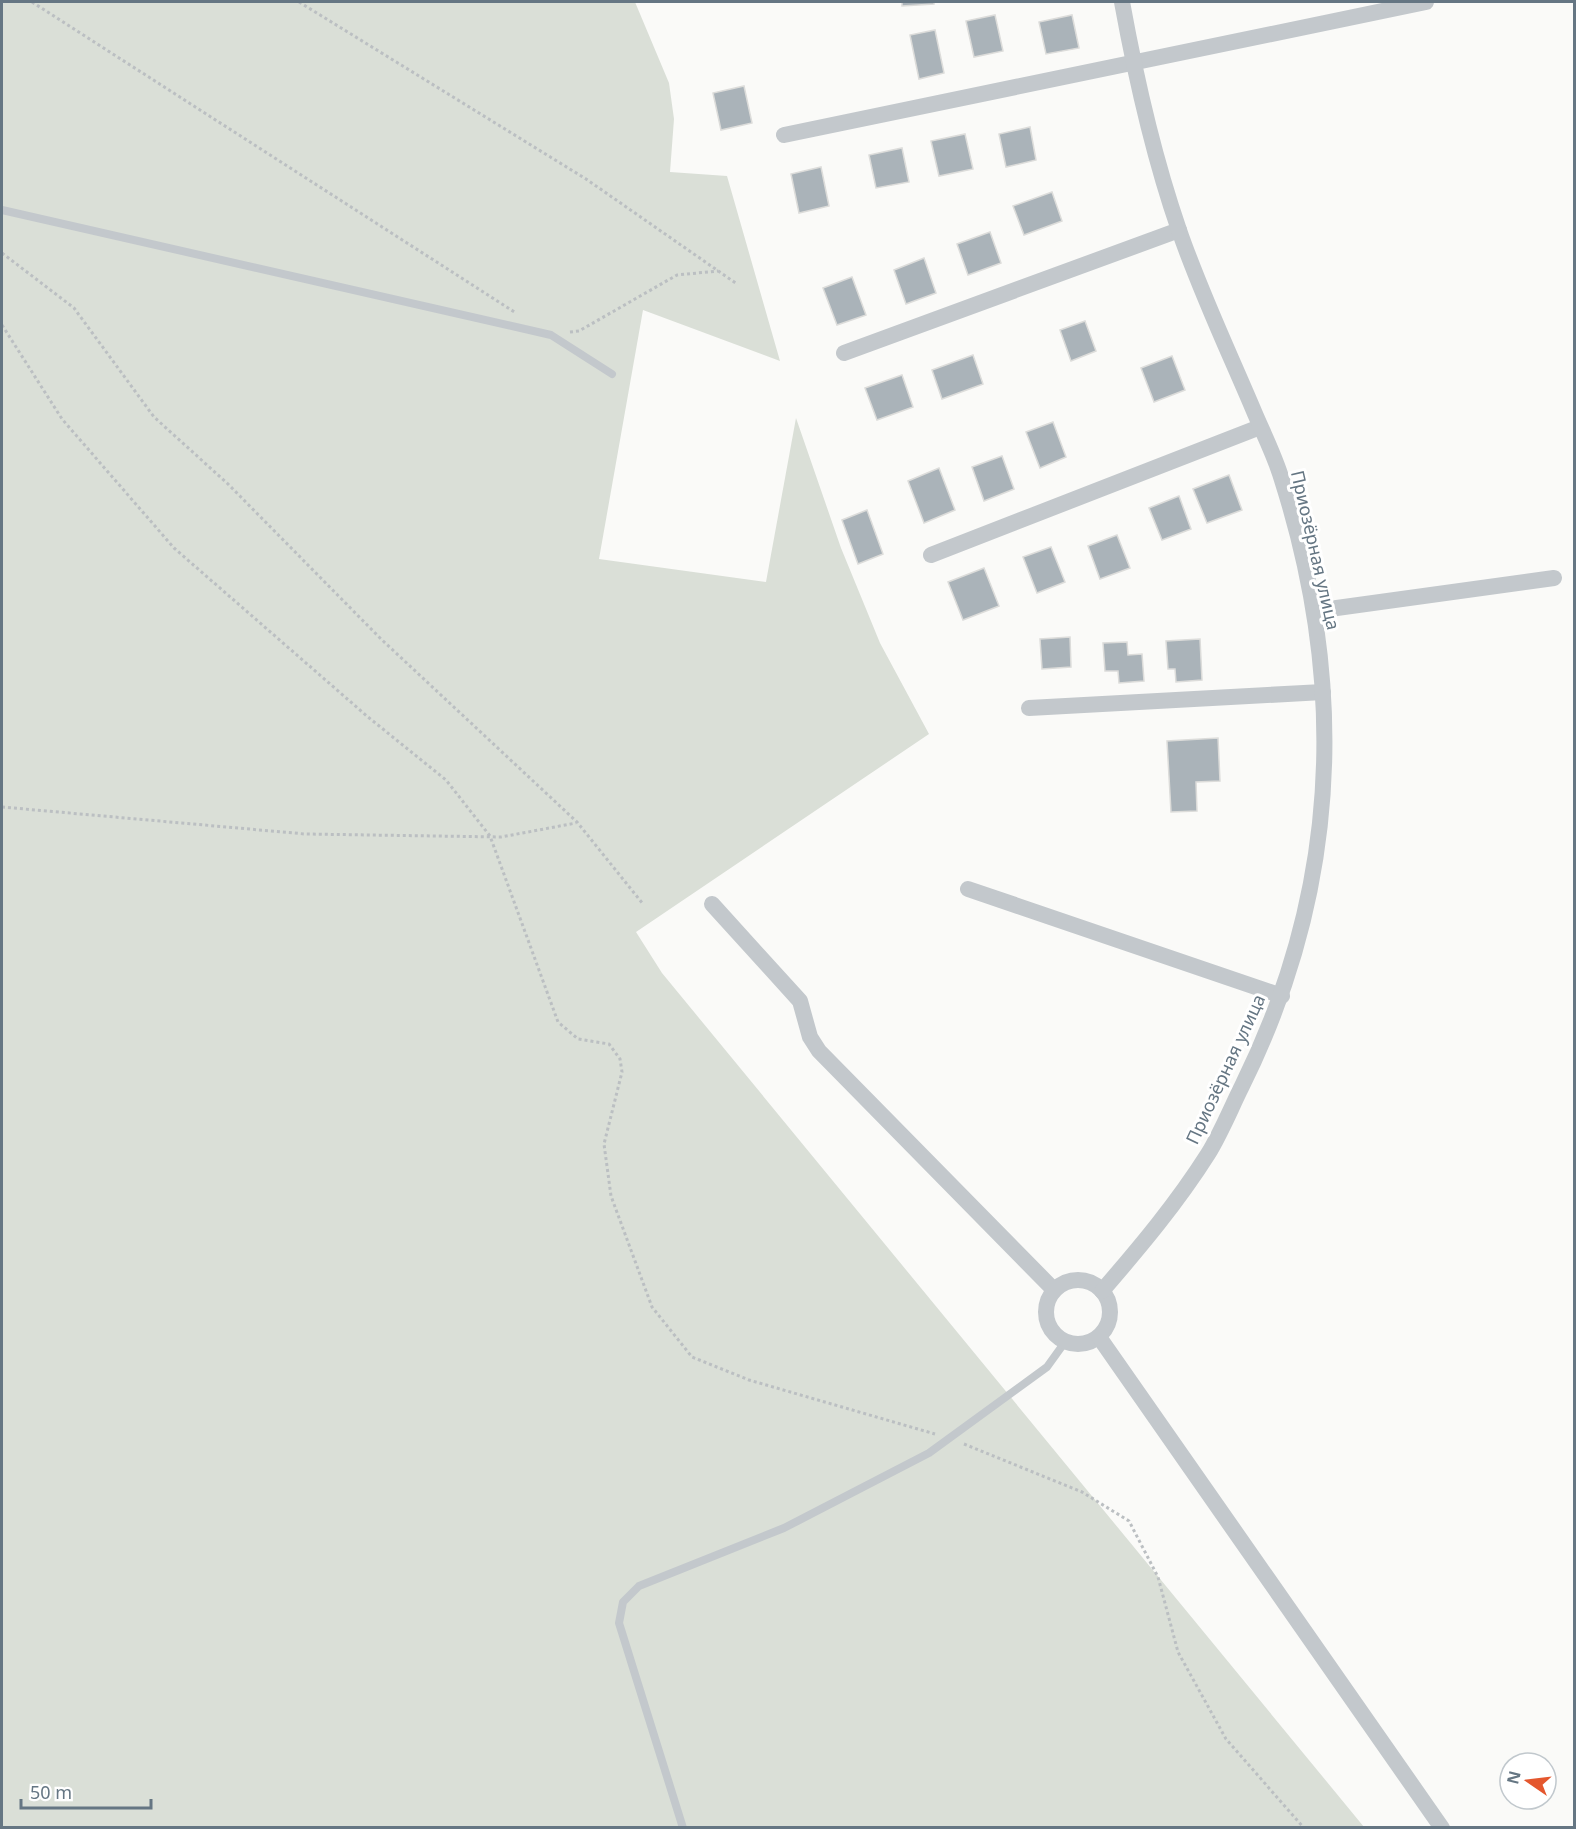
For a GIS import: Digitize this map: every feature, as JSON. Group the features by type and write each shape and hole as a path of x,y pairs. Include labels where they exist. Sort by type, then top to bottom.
{"street":[{"name":"Приозёрная улица","path":"1102,1291 1161,1222 1209,1152 1265,1040 1282,996 1302,932 1322,824 1323,692 1315,611 1282,478 1179,230 1141,105 1122,2"},
{"path":"784,135 1426,2"},
{"path":"844,353 1179,230"},
{"path":"931,555 1260,427"},
{"path":"1315,611 1554,578"},
{"path":"1029,708 1323,692"},
{"path":"968,889 1282,996"},
{"path":"712,904 800,1000 810,1037 819,1051 1054,1290"},
{"path":"1078,1280 1095,1285 1102,1291 1107,1298 1110,1315 1099,1337 1083,1344 1065,1342 1051,1331 1045,1314 1049,1297 1061,1284 1078,1280"},
{"path":"1099,1337 1442,1827"}],"lane":[{"path":"2,210 551,335 612,374"},
{"path":"683,1827 619,1623 623,1602 639,1586 784,1528 929,1453 1047,1367 1065,1342"}],"path":[{"path":"32,2 521,316"},
{"path":"299,2 586,179 737,284"},
{"path":"2,254 74,308 154,417 228,484 381,639 577,822 643,904"},
{"path":"551,335 579,331 677,275 718,271"},
{"path":"2,325 62,419 174,548 368,717 446,780 490,836 558,1022 578,1039 609,1044 620,1059 622,1072 604,1144 611,1196 652,1307 692,1357 749,1380 950,1438 1082,1492 1129,1521 1158,1577 1178,1652 1226,1739 1304,1827"},
{"path":"2,807 305,834 490,836 577,822"}],"shaded area":[{"path":"2,2 635,2 669,83 674,119 670,172 727,176 780,361 643,310 599,559 766,582 796,418 841,548 880,643 929,734 636,932 662,973 1364,1827 2,1828"}],"building":[{"path":"902,2 934,2 934,4 902,6"},
{"path":"995,15 1003,51 974,57 966,21"},
{"path":"1072,15 1079,48 1046,54 1039,22"},
{"path":"935,30 944,73 919,79 910,35"},
{"path":"744,86 752,123 721,130 713,93"},
{"path":"1030,127 1036,160 1006,167 999,134"},
{"path":"965,134 973,169 939,176 931,141"},
{"path":"902,148 909,182 876,188 869,155"},
{"path":"821,167 829,206 799,213 791,174"},
{"path":"1052,192 1062,221 1024,235 1013,206"},
{"path":"990,232 1001,263 968,275 957,244"},
{"path":"924,258 936,293 906,304 894,270"},
{"path":"852,277 866,315 837,325 823,288"},
{"path":"1085,321 1096,351 1071,361 1060,330"},
{"path":"973,355 983,384 942,399 932,370"},
{"path":"1172,356 1185,390 1154,402 1141,368"},
{"path":"902,375 913,407 877,420 865,388"},
{"path":"1053,422 1066,457 1040,468 1026,432"},
{"path":"1002,456 1014,489 984,501 972,467"},
{"path":"939,468 955,510 924,523 908,481"},
{"path":"1229,475 1242,510 1207,523 1193,489"},
{"path":"1179,496 1191,529 1162,540 1149,508"},
{"path":"867,510 883,554 858,564 842,520"},
{"path":"1117,535 1130,568 1100,579 1088,546"},
{"path":"1051,547 1065,582 1037,593 1023,557"},
{"path":"984,568 999,606 963,620 948,582"},
{"path":"1070,637 1071,667 1042,669 1040,639"},
{"path":"1200,639 1202,680 1176,682 1175,669 1168,669 1166,641"},
{"path":"1127,642 1128,655 1142,654 1144,681 1119,683 1118,671 1105,671 1103,643"},
{"path":"1218,738 1220,781 1196,782 1197,811 1171,812 1167,741"}]}
